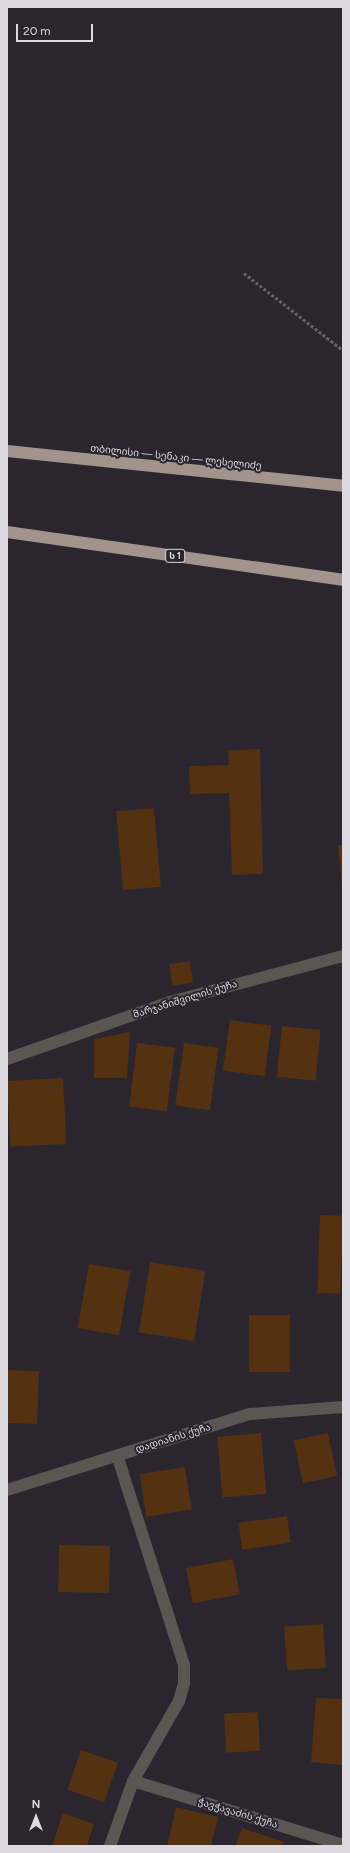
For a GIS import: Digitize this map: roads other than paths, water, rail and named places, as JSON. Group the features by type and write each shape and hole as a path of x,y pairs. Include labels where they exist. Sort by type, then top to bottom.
{"highway":[{"name":"თბილისი — სენაკი — ლესელიძე","path":"7,452 343,486"},
{"name":"ს 1","path":"7,532 343,580"}],"street":[{"name":"მარჯანიშვილის ქუჩა","path":"7,1059 170,1002 343,956"},
{"name":"დადიანის ქუჩა","path":"7,1490 250,1414 343,1407"},
{"path":"110,1846 133,1781 179,1701 184,1683 184,1666 117,1455"},
{"name":"ჭავჭავაძის ქუჩა","path":"133,1781 343,1845"}]}
